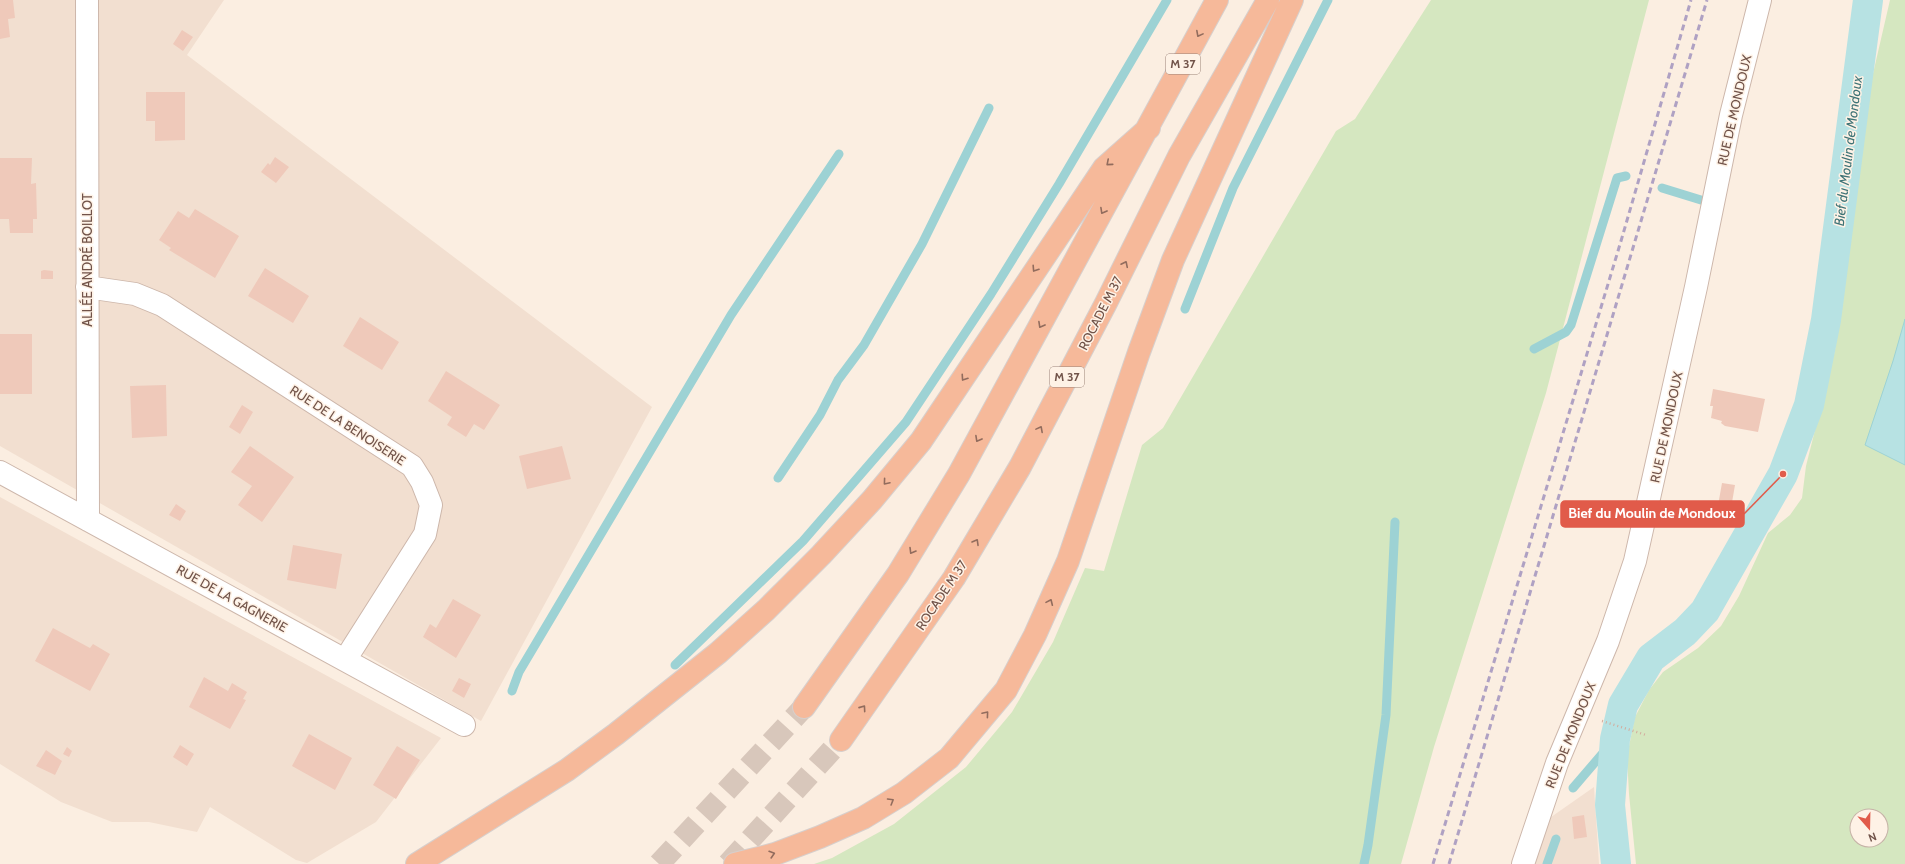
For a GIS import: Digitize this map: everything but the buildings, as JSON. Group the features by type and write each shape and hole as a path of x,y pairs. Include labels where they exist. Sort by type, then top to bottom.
{"highway":[{"name":"M 37","path":"804,707 898,574 959,474 1149,128 1217,0"},
{"name":"ROCADE M 37","path":"841,740 954,578 1020,467 1106,303 1179,156 1268,0"},
{"path":"735,864 775,854 820,837 863,818 904,794 949,758 1006,690 1035,635 1068,561 1139,352 1173,260 1292,0"},
{"path":"416,864 567,770 622,730 718,653 766,610 815,561 872,500 921,441 1104,168 1149,128"}],"street":[{"name":"ALLÉE ANDRÉ BOILLOT","path":"87,0 88,520"},
{"name":"RUE DE MONDOUX","path":"1523,864 1557,763 1608,641 1635,561 1693,303 1731,115 1760,0"},
{"name":"RUE DE LA BENOISERIE","path":"87,287 135,294 162,305 412,466 422,482 431,505 425,534 345,660"},
{"name":"RUE DE LA GAGNERIE","path":"0,472 464,725"}],"path":[{"path":"1578,714 1646,735"}],"shaded area":[{"path":"0,0 224,0 187,55 652,407 481,721 0,446"},
{"path":"0,497 441,738 376,822 307,863 296,860 210,807 197,832 149,822 112,822 61,802 0,764"},
{"path":"1594,787 1599,864 1524,864 1534,829"}],"green space":[{"path":"1431,0 1649,0 1546,393 1434,747 1401,864 814,864 832,858 894,824 966,767 1012,712 1053,642 1085,568 1104,571 1142,445 1163,428 1336,131 1355,119"},
{"path":"1890,0 1905,0 1905,864 1636,864 1627,756 1635,717 1649,690 1663,672 1698,648 1721,626 1739,596 1768,533 1790,515 1802,498 1806,466 1835,350 1869,91"}],"water":[{"path":"1905,319 1905,465 1865,445 1893,361"}],"waterway":[{"path":"675,665 803,541 906,422 991,294 1059,184 1167,0"},
{"path":"1185,309 1233,188 1328,0"},
{"name":"Bief du Moulin de Mondoux","path":"1616,864 1610,805 1615,739 1623,705 1651,658 1685,632 1705,611 1783,474 1809,405 1826,320 1868,0"},
{"path":"778,478 820,415 838,380 864,345 922,244 989,108"},
{"path":"512,691 519,672 731,315 839,154"},
{"path":"1534,349 1566,332 1571,325 1617,178 1626,176"},
{"path":"1662,188 1701,200"},
{"path":"1364,864 1386,715 1395,522"},
{"path":"1573,788 1615,739"},
{"path":"1547,864 1556,839"}],"tunnel":[{"path":"659,864 804,707"},
{"path":"728,864 841,740"}],"railway":[{"path":"1433,864 1621,241 1691,0"},
{"path":"1449,864 1707,0"}],"place":[{"name":"Bief du Moulin de Mondoux","path":"1783,474"}]}
